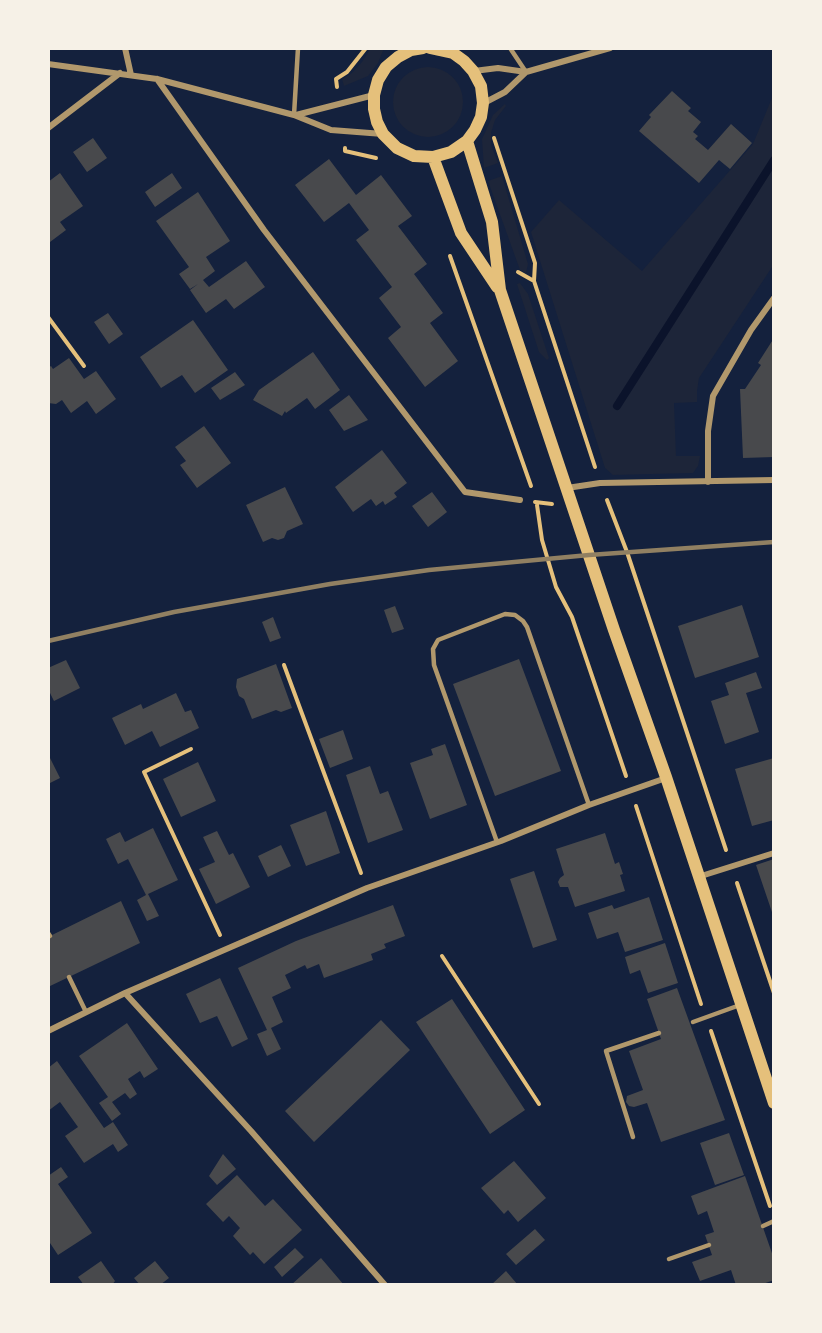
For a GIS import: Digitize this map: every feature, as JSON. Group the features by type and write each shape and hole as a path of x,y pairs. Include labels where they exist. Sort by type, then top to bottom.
{"main road":[{"path":"423,48 398,52 378,80 374,95 374,109 383,134 397,148 414,156 433,157 452,152 467,141 481,117 483,103 481,86 473,71 453,53 437,48"},
{"path":"467,141 492,222 500,290 774,1102"},
{"path":"433,157 461,233 500,290"}],"street":[{"path":"125,48 130,75"},
{"path":"473,71 498,68 526,72 610,48"},
{"path":"48,64 157,79 294,115 331,130 383,134"},
{"path":"483,103 506,92 526,72"},
{"path":"48,128 120,73"},
{"path":"157,79 264,230 465,492 520,500"},
{"path":"294,115 374,95"},
{"path":"708,482 708,431 713,396 751,330 774,298"},
{"path":"567,488 600,483 774,480"},
{"path":"48,1031 125,993 367,888 497,842 666,777"},
{"path":"698,877 774,853"},
{"path":"125,993 251,1131 385,1285"}],"lane":[{"path":"294,115 297,48"},
{"path":"510,48 526,72"},
{"path":"497,842 434,665 433,649 438,640 505,614 515,615 523,621 589,806"},
{"path":"69,977 86,1012"},
{"path":"693,1022 740,1005"},
{"path":"633,1137 606,1051 659,1034"},
{"path":"762,1226 774,1221"},
{"path":"669,1259 709,1245"}],"path":[{"path":"495,132 494,138 535,263 534,281 600,483 627,552 774,993"},
{"path":"447,249 537,502 542,540 556,587 572,617 770,1207"},
{"path":"496,260 534,281"},
{"path":"48,317 84,366"},
{"path":"520,500 573,507"},
{"path":"284,665 367,888"},
{"path":"191,749 144,772 226,949"},
{"path":"442,956 540,1104"}],"shaded area":[{"path":"371,48 384,48 378,63 368,76 344,86 342,79 352,73"},
{"path":"428,67 441,70 453,77 460,89 463,102 460,115 453,127 441,134 428,137 415,134 403,127 396,115 393,102 396,89 403,77 415,70"},
{"path":"774,93 774,264 699,378 697,402 674,403 676,456 700,456 698,466 693,473 613,475 605,468 531,232 559,200 642,271 753,144"},
{"path":"505,104 506,106 495,120 491,133 491,145 498,163 484,168 482,139 493,115"},
{"path":"502,176 528,264 526,273 520,270 488,181"},
{"path":"520,283 528,294 549,358 547,360 539,352 517,284"}],"building":[{"path":"672,91 691,108 688,111 701,122 693,132 698,136 695,139 708,150 731,124 752,143 730,169 719,160 699,183 639,131 651,117 649,115"},
{"path":"93,138 107,158 87,172 73,152"},
{"path":"329,159 356,195 381,175 412,216 398,226 427,264 414,274 443,313 430,323 458,361 425,387 388,338 401,327 379,298 392,287 356,240 369,230 349,203 324,222 295,185"},
{"path":"60,173 83,206 60,222 66,230 50,242 48,239 48,182"},
{"path":"172,173 182,188 155,207 145,192"},
{"path":"198,192 230,241 206,257 215,271 203,280 209,287 246,261 265,287 234,309 226,299 206,313 190,290 198,284 190,289 179,274 189,267 156,221"},
{"path":"108,313 123,334 109,344 94,322"},
{"path":"193,320 228,370 195,393 182,375 161,388 140,357"},
{"path":"774,338 774,457 743,458 740,389 745,389 761,365 758,363"},
{"path":"313,352 340,390 315,409 307,398 286,413 285,411 282,416 253,400 259,390"},
{"path":"69,358 84,379 96,371 116,399 96,414 87,401 71,413 62,400 56,404 48,403 48,368 51,366 53,369"},
{"path":"235,372 245,385 220,400 211,388"},
{"path":"349,395 368,420 344,431 329,410"},
{"path":"204,426 231,463 197,488 180,465 186,461 175,447"},
{"path":"382,450 407,483 394,493 397,497 385,505 383,501 376,506 371,499 353,512 335,487"},
{"path":"285,487 303,524 287,531 284,538 278,540 272,538 263,542 246,505"},
{"path":"432,492 447,512 428,527 412,506"},
{"path":"742,605 759,657 695,678 678,626"},
{"path":"395,606 404,629 392,633 384,610"},
{"path":"273,617 281,638 270,642 262,622"},
{"path":"519,659 561,771 495,796 453,684"},
{"path":"66,660 80,688 54,701 48,689 48,668"},
{"path":"276,664 292,708 281,712 276,710 252,719 244,699 239,696 236,687 237,679"},
{"path":"756,672 762,688 746,693 759,732 725,744 711,701 729,695 725,683"},
{"path":"176,693 185,712 191,710 199,728 160,747 152,731 125,745 112,718 141,704 143,709"},
{"path":"343,730 353,759 330,768 319,739"},
{"path":"445,744 467,805 430,819 410,763 433,755 431,749"},
{"path":"48,754 60,778 48,784"},
{"path":"774,758 774,820 752,826 735,769"},
{"path":"198,762 216,801 181,817 163,779"},
{"path":"370,766 380,794 388,791 403,830 368,843 346,775"},
{"path":"326,811 340,853 306,866 290,825"},
{"path":"153,828 178,880 148,894 159,916 147,921 137,900 146,895 128,859 118,864 106,839 120,832 125,842"},
{"path":"217,831 229,855 233,853 250,887 216,904 199,869 215,862 203,837"},
{"path":"605,833 615,864 619,862 625,891 575,907 568,887 560,887 558,882 564,875 556,849"},
{"path":"281,845 291,866 268,877 258,856"},
{"path":"774,859 774,918 756,865"},
{"path":"534,871 557,940 533,948 510,879"},
{"path":"649,897 663,940 625,952 618,932 597,939 588,913 612,905 614,909"},
{"path":"121,901 140,943 48,987 48,937"},
{"path":"393,905 405,936 384,944 386,948 371,954 373,960 324,978 319,964 307,969 305,965 285,975 291,988 272,997 283,1022 271,1028 281,1049 267,1056 257,1034 267,1030 238,968 296,941"},
{"path":"665,943 678,983 648,993 640,970 630,974 625,957"},
{"path":"220,978 248,1039 232,1047 217,1016 200,1023 186,994"},
{"path":"677,988 725,1120 661,1142 647,1103 634,1107 629,1106 626,1102 627,1096 643,1090 629,1051 661,1039 647,999"},
{"path":"452,999 525,1110 490,1134 416,1022"},
{"path":"381,1020 410,1050 314,1142 285,1111"},
{"path":"127,1023 158,1069 144,1078 140,1071 128,1079 137,1094 130,1099 125,1093 112,1102 121,1114 112,1121 99,1103 108,1097 79,1056"},
{"path":"57,1061 104,1128 113,1122 128,1145 118,1152 113,1144 84,1163 65,1136 78,1127 60,1102 48,1111 48,1068"},
{"path":"729,1133 744,1175 715,1185 700,1143"},
{"path":"223,1154 236,1169 217,1185 209,1176"},
{"path":"514,1161 546,1198 518,1222 508,1210 504,1214 481,1188"},
{"path":"61,1167 68,1177 58,1184 92,1233 58,1255 48,1240 48,1176"},
{"path":"237,1175 265,1206 273,1199 302,1230 264,1264 253,1252 250,1255 233,1236 240,1228 229,1216 223,1222 206,1204"},
{"path":"745,1176 774,1259 774,1280 760,1285 736,1285 731,1270 700,1281 692,1262 712,1255 705,1235 714,1232 707,1211 698,1215 691,1196"},
{"path":"535,1229 545,1240 516,1265 506,1254"},
{"path":"295,1248 304,1257 282,1277 274,1267"},
{"path":"321,1258 344,1285 291,1285"},
{"path":"101,1261 115,1281 112,1285 84,1285 78,1277"},
{"path":"155,1261 169,1278 160,1285 140,1285 134,1278"},
{"path":"506,1271 518,1285 491,1285"}],"waterway":[{"path":"617,406 774,160"}],"railway":[{"path":"48,641 174,612 330,584 429,570 589,555 774,542"}]}
